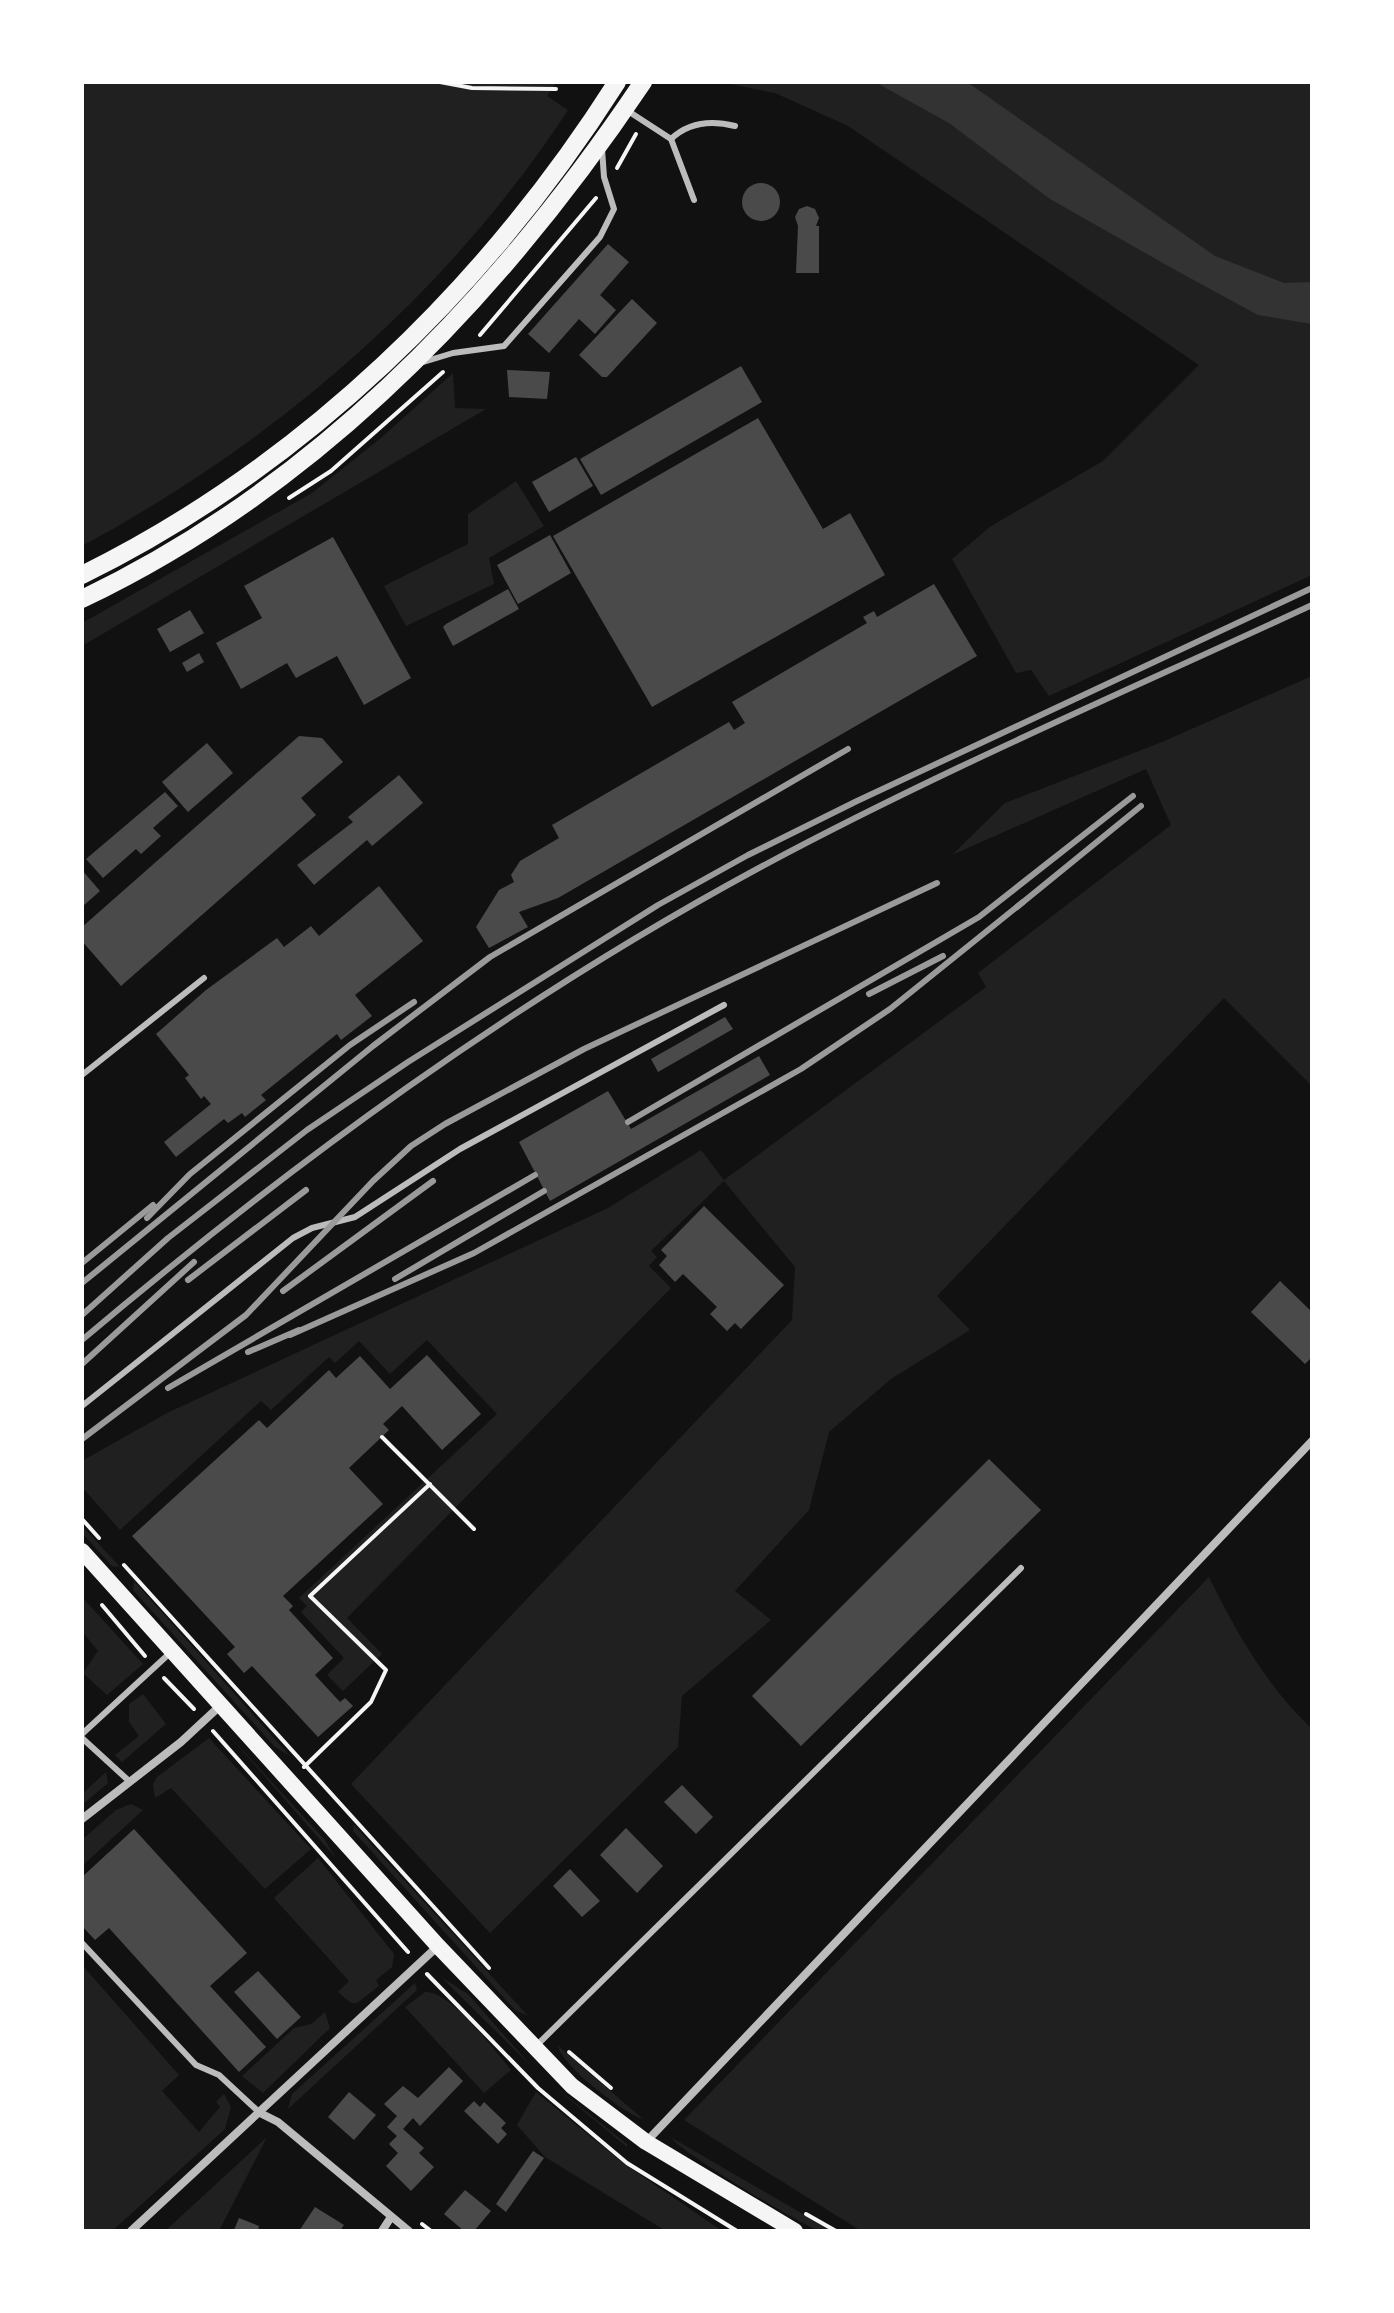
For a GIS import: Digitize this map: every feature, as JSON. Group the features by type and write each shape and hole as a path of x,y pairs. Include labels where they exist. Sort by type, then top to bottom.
{"main road":[{"path":"82,575 155,534 261,465 365,381 458,291 500,244 558,172 617,82"},
{"path":"82,599 189,539 286,473 406,371 514,257 602,142 643,82"},
{"path":"82,1551 438,1946 572,2086 646,2142 795,2231"}],"street":[{"path":"646,2142 1312,1441"},
{"path":"82,1819 181,1742 222,1704"},
{"path":"131,2231 438,1946"},
{"path":"260,2113 278,2122 409,2231"},
{"path":"382,2231 391,2217"}],"lane":[{"path":"625,109 671,139 694,200"},
{"path":"671,139 684,127 718,122 735,126"},
{"path":"406,371 453,353 504,346 600,237 614,209 604,177 602,142"},
{"path":"82,1075 204,978"},
{"path":"82,1406 293,1238 312,1228 355,1217 449,1155 724,1005"},
{"path":"535,2047 1021,1568"},
{"path":"129,1781 82,1736 173,1651"},
{"path":"82,1943 196,2065 219,2075 260,2113"}],"path":[{"path":"440,82 472,88 556,89"},
{"path":"382,1437 474,1529"},
{"path":"292,1782 305,1765 371,1702 386,1670 310,1596 430,1484"},
{"path":"82,1519 103,1542"},
{"path":"114,1554 495,1975"},
{"path":"548,2034 621,2097"},
{"path":"795,2207 836,2231"}],"shaded area":[{"path":"82,82 557,82 547,96 568,110 521,177 469,241 352,358 289,411 222,460 82,546"},
{"path":"720,82 1312,82 1312,575 1049,696 1031,670 1016,673 952,559 991,526 1103,461 1199,365 848,126 775,93"},
{"path":"875,82 967,82 1215,256 1284,283 1312,282 1312,324 1258,315 1177,271 1050,199 949,123"},
{"path":"453,373 455,408 486,409 82,646 82,623 312,493 381,438"},
{"path":"516,481 544,526 489,558 494,584 406,626 384,586 468,544 468,514"},
{"path":"1312,676 1312,1086 1224,998 937,1296 970,1330 891,1379 829,1432 809,1510 735,1591 771,1620 682,1696 678,1747 490,1933 351,1784 792,1320 795,1267 724,1181 651,1251 657,1257 649,1266 671,1288 347,1618 382,1654 343,1691 327,1675 344,1658 301,1612 307,1606 299,1598 497,1414 427,1340 390,1374 359,1341 335,1363 329,1357 271,1410 261,1401 120,1530 82,1487 82,1461 167,1413 608,1208 701,1150 724,1180 986,987 978,973 1171,825 1146,769 952,855 1005,803 1162,742"},
{"path":"82,1526 120,1567 112,1566 82,1533"},
{"path":"1209,1577 1254,1658 1280,1695 1312,1729 1312,2231 861,2231 684,2120"},
{"path":"134,1581 290,1756 275,1747 133,1590"},
{"path":"82,1597 143,1664 107,1695 83,1673 98,1651 82,1631"},
{"path":"143,1694 166,1724 122,1762 115,1755 139,1736 129,1722 129,1704"},
{"path":"226,1732 325,1840 335,1857"},
{"path":"209,1738 311,1849 265,1889 171,1788 155,1798 153,1784 157,1777"},
{"path":"106,1772 108,1783 82,1805 82,1794"},
{"path":"131,1804 143,1810 82,1866 82,1840 116,1810"},
{"path":"354,1825 528,2016 515,2010 353,1831"},
{"path":"318,1858 394,1954 392,1967 376,1980 379,1986 357,2003 351,2003 338,1992 349,1981 274,1898"},
{"path":"82,1965 179,2075 162,2091 199,2132 220,2107 216,2102 224,2094 231,2107 225,2129 112,2231 82,2231"},
{"path":"441,1977 468,1994 533,2068"},
{"path":"415,1983 417,1990 288,2109 292,2094"},
{"path":"425,1992 435,1994 459,2011 511,2070 484,2093 405,2007"},
{"path":"325,2012 330,2028 263,2093 242,2076 294,2028 311,2024"},
{"path":"558,2046 643,2119 594,2088 570,2065"},
{"path":"545,2079 627,2144 627,2147"},
{"path":"536,2092 622,2162 722,2231 666,2231 545,2157 517,2125"},
{"path":"267,2137 219,2231 165,2231"},
{"path":"672,2138 832,2231 820,2231 767,2203 695,2157"}],"building":[{"path":"761,183 774,189 780,202 774,215 761,221 748,215 742,202 748,189"},
{"path":"807,206 815,209 819,218 816,226 819,226 819,273 796,273 798,226 795,217 799,209"},
{"path":"608,244 629,262 600,295 616,310 595,334 579,319 549,353 528,334"},
{"path":"632,299 657,323 607,377 602,377 579,355"},
{"path":"741,366 762,402 601,495 580,459"},
{"path":"507,370 550,372 547,399 509,397"},
{"path":"758,418 823,529 850,513 885,575 652,707 553,536"},
{"path":"576,457 593,486 549,512 532,482"},
{"path":"550,535 571,573 518,604 497,565"},
{"path":"333,537 411,678 364,705 337,656 296,678 287,663 241,689 216,643 262,618 244,586"},
{"path":"934,584 977,656 558,898 519,912 528,927 489,948 476,927 499,890 514,882 511,875 520,861 559,838 552,825 729,722 734,730 745,723 732,702 867,623 863,617 874,611 877,617"},
{"path":"508,589 519,609 453,646 443,627"},
{"path":"190,610 204,633 170,652 157,629"},
{"path":"199,653 204,662 187,672 182,663"},
{"path":"299,736 322,738 343,762 301,798 316,815 121,986 82,941 82,927"},
{"path":"207,743 233,773 188,812 162,782"},
{"path":"399,775 423,803 372,846 367,840 314,885 297,865 353,822 348,817"},
{"path":"165,792 178,806 153,828 161,836 141,854 136,849 103,878 86,859"},
{"path":"82,870 100,891 82,907"},
{"path":"379,886 423,941 355,995 372,1016 341,1040 337,1034 261,1095 266,1100 245,1117 242,1113 228,1123 224,1119 176,1157 164,1142 211,1104 204,1096 201,1099 185,1078 189,1075 156,1034 206,990 277,938 284,947 311,926 319,936"},
{"path":"725,1017 733,1029 658,1072 651,1059"},
{"path":"759,1056 770,1075 550,1201 519,1142 608,1091 631,1129"},
{"path":"704,1206 784,1285 741,1329 735,1323 727,1331 710,1314 717,1307 683,1274 675,1282 659,1265 667,1256 661,1250"},
{"path":"1280,1281 1312,1312 1312,1357 1305,1364 1251,1312"},
{"path":"427,1355 481,1414 442,1450 402,1406 383,1424 389,1430 349,1468 383,1504 283,1596 293,1606 289,1610 333,1658 315,1675 340,1702 345,1698 353,1706 318,1737 252,1666 244,1673 227,1654 235,1647 132,1536 259,1420 267,1428 329,1370 336,1378 360,1356 390,1389"},
{"path":"989,1459 1041,1510 801,1746 752,1696"},
{"path":"682,1785 713,1817 696,1834 664,1802"},
{"path":"626,1828 663,1866 637,1893 600,1855"},
{"path":"134,1829 247,1953 210,1986 266,2047 239,2072 109,1928 95,1940 82,1926 82,1877"},
{"path":"570,1869 600,1901 582,1917 553,1886"},
{"path":"258,1971 301,2017 277,2039 234,1992"},
{"path":"449,2067 463,2081 420,2126 413,2118 403,2129 424,2148 419,2153 434,2167 411,2191 386,2166 398,2153 389,2144 397,2136 387,2127 397,2116 384,2104 403,2086 418,2098"},
{"path":"349,2092 376,2115 354,2140 328,2117"},
{"path":"474,2101 480,2107 484,2102 506,2123 501,2128 507,2134 498,2144 464,2111"},
{"path":"533,2151 544,2158 506,2212 496,2204"},
{"path":"465,2190 491,2211 474,2231 464,2231 444,2214"},
{"path":"315,2207 344,2225 340,2231 299,2231"},
{"path":"239,2218 259,2226 258,2231 234,2230"}],"railway":[{"path":"82,1315 168,1238 307,1130 408,1062 658,905 748,855 857,801 1312,588"},
{"path":"82,1340 242,1210 408,1087 492,1029 667,920 757,869 894,799 1312,605"},
{"path":"82,1283 373,1046 490,957 848,749"},
{"path":"628,1122 979,917 1133,796"},
{"path":"1017,907 1141,806"},
{"path":"82,1439 246,1315 373,1181 411,1146 445,1124 584,1049 937,883"},
{"path":"290,1335 474,1253 801,1069 890,1009 1023,902"},
{"path":"869,994 943,956"},
{"path":"147,1218 190,1174 350,1045 414,1002"},
{"path":"168,1388 535,1175"},
{"path":"283,1291 433,1181"},
{"path":"188,1280 306,1190"},
{"path":"395,1279 544,1191"},
{"path":"82,1263 153,1205"},
{"path":"82,1364 194,1262"},
{"path":"248,1352 299,1330"}]}
